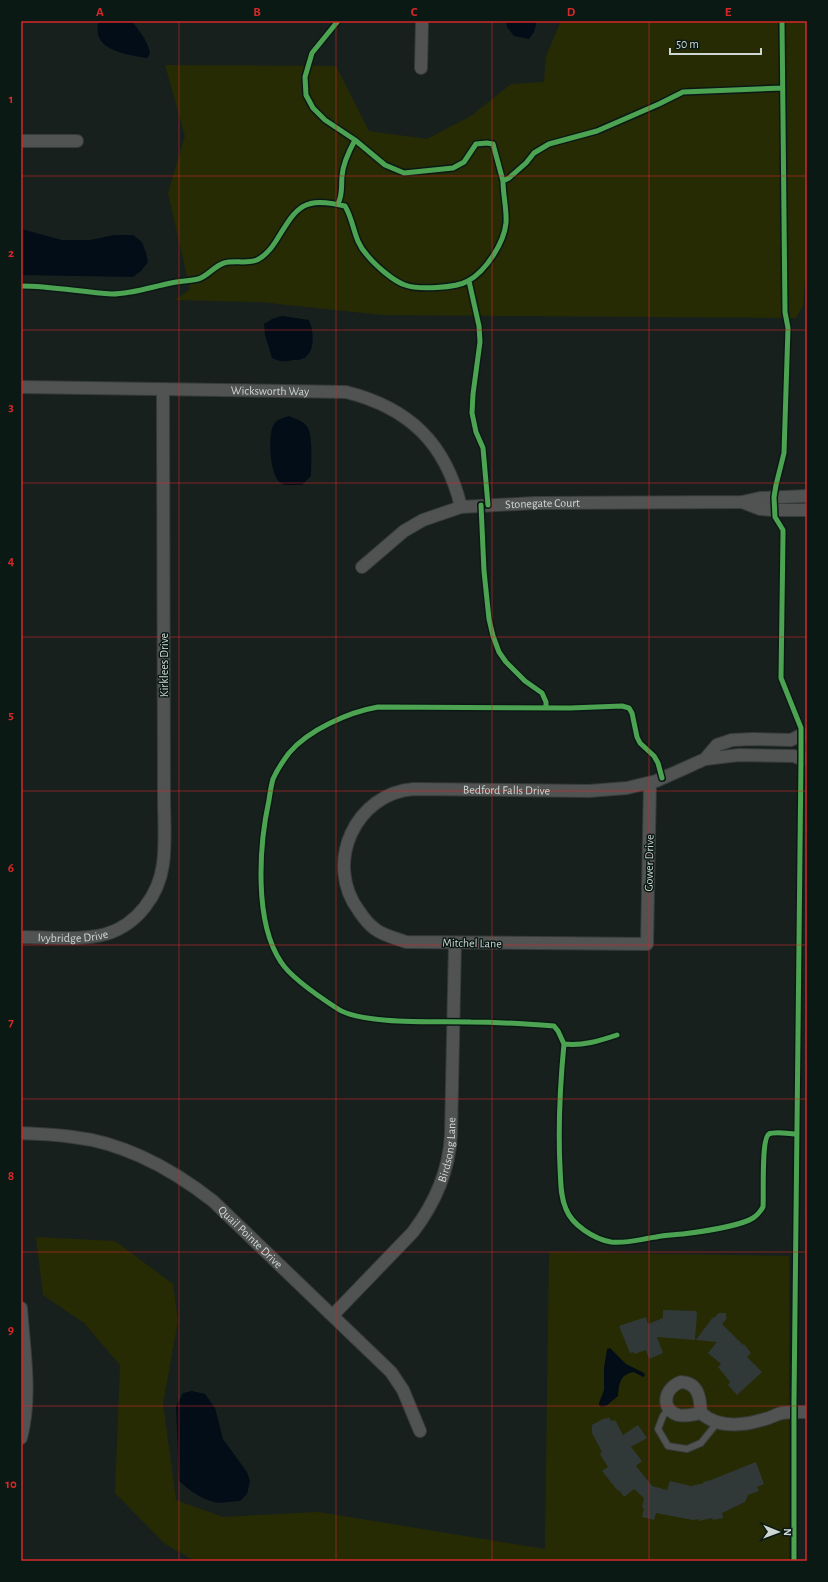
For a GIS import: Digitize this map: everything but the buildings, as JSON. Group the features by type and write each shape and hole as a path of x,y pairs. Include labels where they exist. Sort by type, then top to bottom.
{"street":[{"path":"421,68 422,21"},
{"path":"21,142 77,141"},
{"name":"Wicksworth Way","path":"21,387 346,392 363,396 399,413 427,436 447,464 458,492 461,507"},
{"name":"Kirklees Drive","path":"123,926 137,916 153,896 160,881 164,863 163,390"},
{"name":"Stonegate Court","path":"362,567 404,531 423,520 461,507 535,503 742,502 760,498 807,496"},
{"name":"Stonegate Court","path":"742,502 760,509 807,510"},
{"name":"Bedford Falls Drive","path":"705,759 718,745 732,740 791,740 801,735 807,736"},
{"name":"Bedford Falls Drive","path":"343,863 345,848 356,824 384,797 398,791 425,789 589,791 627,788 650,783 705,759 739,755 794,756 801,759 807,759"},
{"name":"Gower Drive","path":"647,944 650,783"},
{"name":"Mitchel Lane","path":"343,863 349,892 355,906 365,920 375,930 406,942 647,944"},
{"name":"Ivybridge Drive","path":"21,937 85,936 105,934 123,926"},
{"name":"Birdsong Lane","path":"333,1315 413,1232 432,1204 440,1187 450,1150 451,1135 455,943"},
{"name":"Quail Pointe Drive","path":"21,1133 93,1140 148,1158 173,1172 213,1201 379,1359 394,1376 403,1390 420,1431"},
{"path":"21,1308 26,1412 21,1438"},
{"path":"701,1413 682,1416 672,1412 669,1408 666,1397 671,1388 681,1382 692,1385 699,1394 701,1413 707,1419 728,1425 765,1419 781,1413 807,1412"}],"lane":[{"path":"669,1408 663,1416 658,1429 668,1446 687,1449 701,1443 717,1423"}],"green space":[{"path":"561,21 807,21 807,255 803,306 796,318 382,315 260,302 175,300 190,289 168,193 185,136 165,65 336,66 369,131 427,139 471,116 511,84 544,82 546,56"},
{"path":"36,1237 115,1241 173,1284 178,1321 163,1403 176,1500 223,1517 318,1512 545,1549 549,1252 789,1256 789,1561 195,1561 165,1544 115,1493 120,1365 84,1323 43,1295"}],"shaded area":[{"path":"98,21 132,21 146,41 150,54 147,58 118,52 111,49 100,40 98,34"},
{"path":"506,21 537,21 534,32 529,39 514,36 507,27"},
{"path":"21,229 62,240 90,240 114,235 133,235 142,242 148,262 141,271 133,277 21,275"},
{"path":"282,316 309,320 313,342 310,352 302,359 282,361 272,358 265,335 264,324 272,319"},
{"path":"289,416 300,420 310,432 311,476 302,485 284,485 280,482 275,474 271,461 270,445 273,426 278,420"},
{"path":"610,1348 626,1364 644,1373 645,1376 643,1377 634,1372 623,1377 618,1396 606,1406 601,1407 599,1403 604,1390 604,1368 607,1349"},
{"path":"192,1391 205,1394 215,1408 223,1439 247,1472 250,1481 247,1494 240,1501 220,1503 209,1501 195,1494 179,1481 176,1406 183,1393"}],"cycle path":[{"path":"338,21 312,53 305,77 306,95 313,108 325,120 355,140 385,165 404,173 453,168 464,162 476,144 493,144 503,181"},
{"path":"782,21 785,312 788,328 784,453 774,497 775,517 783,530 781,678 801,728 794,1402 794,1561"},
{"path":"21,286 119,294 198,279 224,263 249,262 257,260 272,247 296,212 302,207 319,202 345,206 362,249 379,268 400,283 411,287 427,288 455,285 468,281 481,271 498,248 505,231 506,223 503,181 509,178 526,163 534,153 549,144 597,131 683,92 783,88"},
{"path":"338,204 340,200 344,166 355,140"},
{"path":"469,281 479,326 480,342 472,413 476,432 483,448 488,505"},
{"path":"481,505 484,571 489,619 493,636 499,652 506,662 525,681 542,693 546,702 546,708"},
{"path":"617,1035 584,1044 564,1044 554,1026 492,1022 421,1022 365,1018 338,1009 323,999 292,975 281,962 272,945 266,926 261,883 261,861 271,787 278,769 289,753 307,737 330,723 355,713 378,707 570,708 622,706 629,708 632,713 637,737 640,743 654,756 658,763 662,778"},
{"path":"564,1044 559,1121 559,1152 562,1194 566,1209 573,1220 578,1226 598,1238 611,1242 628,1242 719,1228 739,1224 753,1218 763,1207 764,1156 766,1138 771,1133 797,1134"}]}
